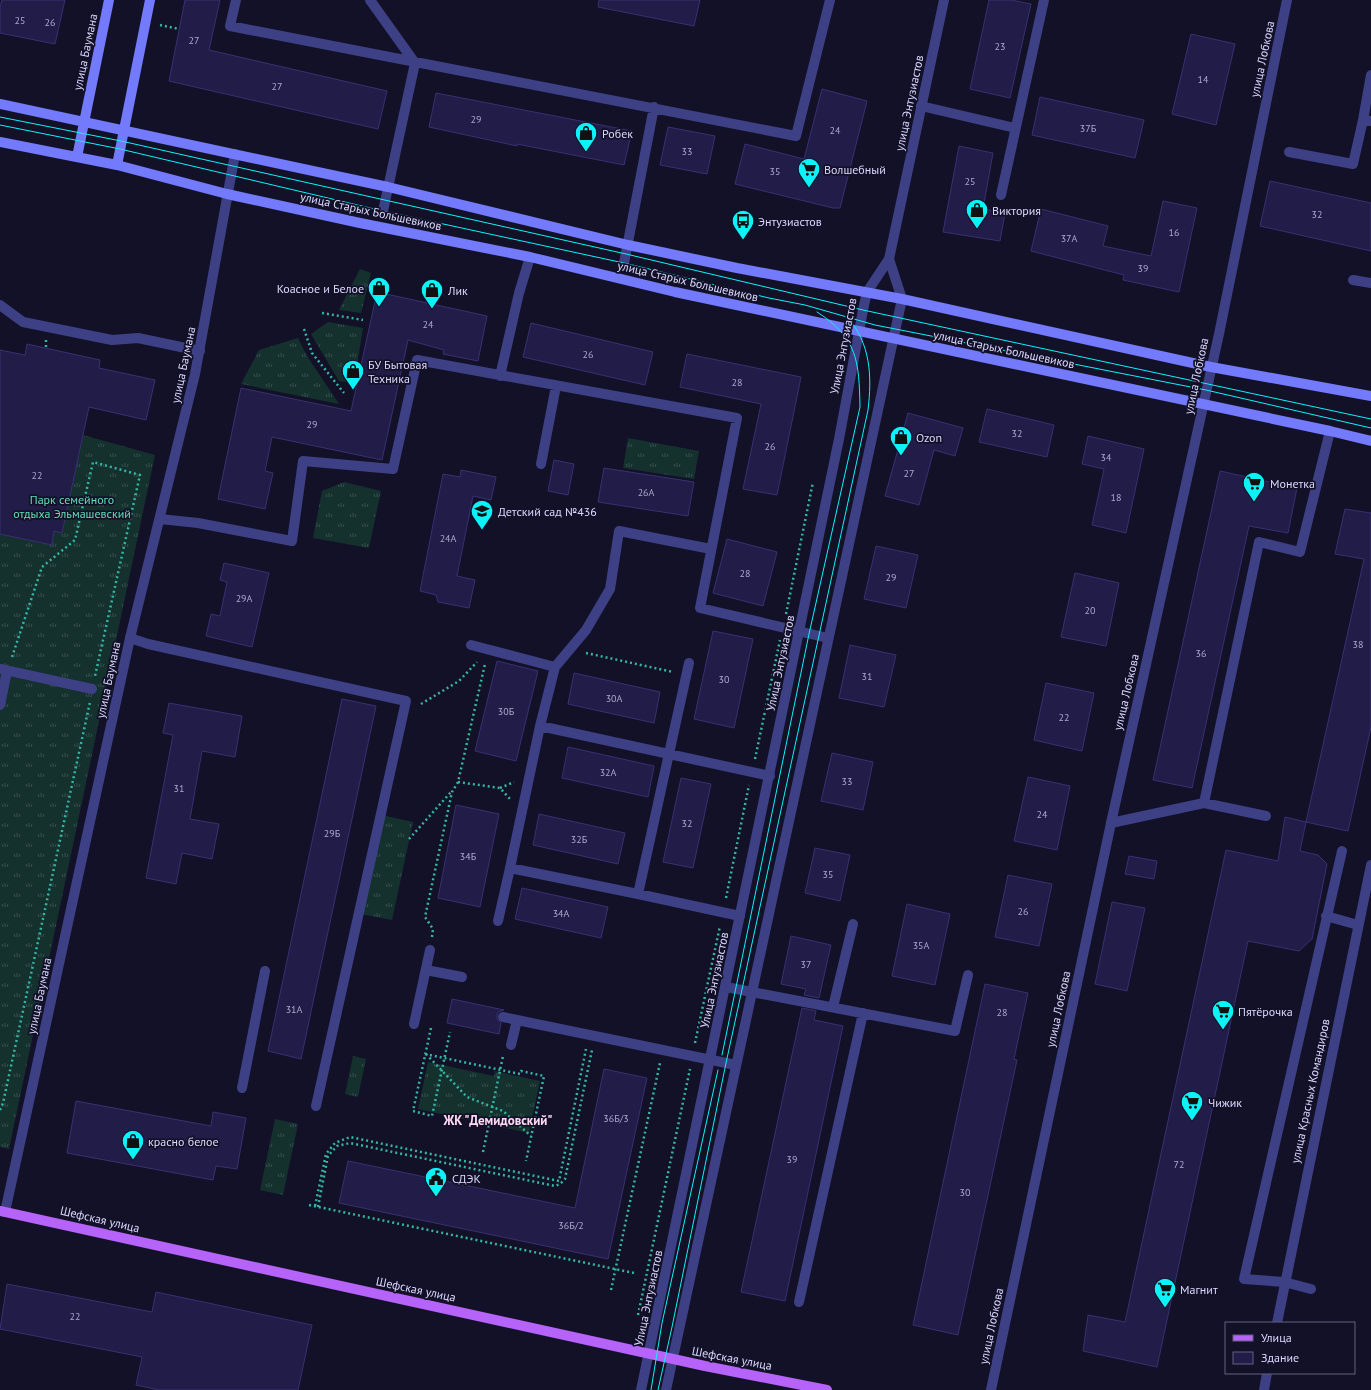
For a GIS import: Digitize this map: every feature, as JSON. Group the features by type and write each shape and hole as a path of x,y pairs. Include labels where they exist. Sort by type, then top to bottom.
{"main road":[{"name":"улица Баумана","path":"77,157 109,0"},
{"path":"117,165 150,0"},
{"name":"улица Старых Большевиков","path":"0,104 84,120 388,186 628,245 737,268 902,299 1211,367 1371,396"},
{"name":"улица Старых Большевиков","path":"0,142 117,165 228,194 360,223 530,257 675,292 1371,441"},
{"name":"Шефская улица","path":"2,1211 649,1354 827,1390"}],"street":[{"path":"236,0 230,26 415,63 654,107 796,136 830,0"},
{"path":"370,0 415,63 383,211"},
{"name":"улица Энтузиастов","path":"889,259 944,0"},
{"path":"1001,195 1044,0"},
{"name":"улица Лобкова","path":"991,1390 1111,823 1211,367 1287,0"},
{"path":"1289,152 1353,164 1367,120 1371,75"},
{"path":"921,106 1015,128"},
{"path":"624,263 654,107"},
{"name":"улица Баумана","path":"2,1211 130,638 200,351 235,154"},
{"path":"500,376 519,293 530,257"},
{"path":"666,1390 902,299 889,259"},
{"name":"Улица Энтузиастов","path":"641,1390 800,632 867,292 889,259"},
{"path":"1353,280 1371,283"},
{"path":"0,305 23,322 112,340 138,338 200,351"},
{"path":"160,519 198,523 292,541 303,461 393,469 417,360 737,418 700,608 828,638"},
{"path":"541,464 556,386"},
{"path":"1204,803 1259,542 1300,552 1330,431"},
{"path":"498,921 540,726 555,667 586,630 610,589 619,531 711,549"},
{"path":"130,638 148,644 406,701 316,1106"},
{"path":"471,645 555,667"},
{"path":"638,894 689,663"},
{"path":"0,705 4,670 92,689"},
{"path":"540,726 770,776"},
{"path":"1111,823 1204,803 1266,816"},
{"path":"1311,1289 1284,1282 1244,1279 1342,851"},
{"name":"улица Красных Командиров","path":"1276,1322 1371,866"},
{"path":"510,868 740,916"},
{"path":"1326,916 1358,925"},
{"path":"833,1007 853,924"},
{"path":"414,1024 430,950"},
{"path":"426,970 462,977"},
{"path":"242,1088 265,971"},
{"path":"726,987 955,1031 968,975"},
{"path":"799,1302 863,1013"},
{"path":"502,1017 736,1065"},
{"path":"508,1047 517,1020"},
{"path":"1264,1390 1267,1374"}],"path":[{"path":"160,25 179,29"},
{"path":"322,314 363,320"},
{"path":"304,329 312,353 344,393"},
{"path":"0,1110 3,1103 92,689 140,475 93,462 75,540 42,566 4,670"},
{"path":"638,1315 814,479"},
{"path":"420,705 459,680 488,650"},
{"path":"409,839 452,792 458,782 488,650"},
{"path":"569,650 687,675"},
{"path":"458,782 500,788"},
{"path":"430,950 433,928 425,917 452,792"},
{"path":"431,1028 413,1112 432,1116 450,1032"},
{"path":"316,1206 326,1154 335,1143 350,1137 559,1181 592,1036"},
{"path":"316,1206 328,1156 337,1146 350,1142 555,1186 560,1184 564,1179 592,1036"},
{"path":"483,1152 500,1069 508,1047"},
{"path":"612,1290 662,1050"},
{"path":"425,1054 544,1076 526,1161"},
{"path":"425,1054 467,1097 503,1112 531,1136"},
{"path":"309,1205 634,1273"}],"green space":[{"path":"360,269 371,273 361,313 339,310"},
{"path":"328,322 363,328 354,383 339,381 311,334"},
{"path":"298,338 307,356 339,404 241,384 259,350"},
{"name":"Парк семейного отдыха Эльмашевский","path":"0,412 155,455 9,1149 0,1147"},
{"path":"628,438 699,451 694,479 623,468"},
{"path":"344,482 381,491 369,548 313,538 322,491"},
{"path":"382,815 413,822 392,920 361,914"},
{"path":"353,1056 366,1059 358,1097 345,1094"},
{"path":"428,1062 494,1076 495,1071 540,1081 529,1133 418,1109"},
{"path":"275,1119 298,1124 283,1195 260,1190"}],"building":[{"path":"2,0 65,0 55,44 0,33 0,7"},
{"path":"185,0 220,0 209,50 387,91 378,129 169,81"},
{"path":"599,0 700,0 694,26 598,7"},
{"path":"989,0 1011,0 1031,4 1010,98 970,89"},
{"path":"1191,34 1235,44 1216,125 1172,114"},
{"path":"822,89 867,101 840,208 833,208 735,184 745,144 804,159"},
{"path":"436,93 632,131 624,165 517,144 517,146 429,127"},
{"path":"1040,97 1144,120 1135,158 1032,135"},
{"path":"668,127 715,136 707,174 660,165"},
{"path":"959,146 993,153 983,209 1005,213 1000,241 943,232"},
{"path":"1270,181 1371,203 1371,251 1260,226"},
{"path":"1163,201 1197,208 1179,292 1123,280 1124,275 1031,251 1041,209 1108,226 1103,246 1151,256"},
{"path":"377,292 487,316 478,361 443,354 444,350 408,340 382,460 272,437 265,471 273,473 265,509 218,499 241,388 351,411"},
{"path":"531,323 653,352 645,385 523,357"},
{"path":"27,344 100,360 99,368 155,380 146,420 89,407 62,533 54,531 52,545 0,534 0,350 25,355"},
{"path":"687,354 801,377 777,495 743,489 761,404 680,387"},
{"path":"987,409 1054,425 1047,457 979,442"},
{"path":"908,413 963,428 955,456 934,450 919,505 885,496"},
{"path":"1088,436 1144,449 1126,533 1092,525 1104,469 1082,464"},
{"path":"554,460 574,464 568,495 548,491"},
{"path":"604,468 694,482 688,516 598,502"},
{"path":"461,470 496,477 491,500 473,496 457,576 475,580 469,608 438,602 436,595 420,591 443,474 460,477"},
{"path":"1220,471 1297,488 1288,533 1249,526 1192,788 1153,780"},
{"path":"1345,509 1371,513 1371,727 1348,831 1306,822 1364,559 1335,554"},
{"path":"727,539 777,552 763,606 713,593"},
{"path":"876,546 918,555 906,608 864,599"},
{"path":"224,563 269,573 252,647 206,636 211,614 220,616 227,582 220,580"},
{"path":"1075,573 1119,583 1106,646 1061,637"},
{"path":"713,631 753,639 734,728 694,719"},
{"path":"850,645 896,655 884,707 839,698"},
{"path":"497,661 538,671 516,761 475,751"},
{"path":"574,673 660,692 654,723 568,704"},
{"path":"1046,683 1094,693 1082,751 1034,740"},
{"path":"342,699 376,706 301,1059 268,1051"},
{"path":"169,703 242,716 235,757 202,751 190,819 219,824 212,859 182,853 176,884 146,878 173,735 163,733"},
{"path":"568,747 654,766 648,797 562,778"},
{"path":"832,753 873,762 863,810 821,801"},
{"path":"1028,777 1070,786 1057,850 1014,841"},
{"path":"681,778 711,784 693,868 663,862"},
{"path":"456,805 499,814 480,907 438,898"},
{"path":"539,814 625,833 618,864 533,845"},
{"path":"1285,817 1306,822 1300,851 1318,855 1327,864 1312,939 1299,951 1248,941 1157,1367 1083,1351 1088,1315 1125,1322 1226,850 1278,861"},
{"path":"815,848 850,855 840,901 805,893"},
{"path":"1129,856 1157,861 1154,879 1125,874"},
{"path":"1008,875 1052,884 1039,946 995,937"},
{"path":"522,888 608,907 601,938 515,919"},
{"path":"1112,902 1145,908 1127,991 1095,984"},
{"path":"907,904 950,914 935,985 892,976"},
{"path":"791,936 831,945 819,998 804,995 806,989 781,984"},
{"path":"985,984 1028,993 1014,1059 1017,1060 958,1335 913,1325"},
{"path":"452,999 504,1010 498,1012 497,1016 497,1019 501,1023 499,1034 447,1023"},
{"path":"802,1008 816,1011 814,1020 843,1026 785,1301 741,1292"},
{"path":"604,1069 647,1078 608,1259 339,1203 348,1161 575,1208"},
{"path":"76,1101 211,1126 213,1112 246,1118 237,1169 216,1166 213,1180 67,1153"},
{"path":"7,1284 152,1312 156,1292 312,1325 298,1390 159,1390 136,1385 142,1357 0,1329"}],"tram line":[{"path":"0,117 121,141 626,254 863,310 1371,419"},
{"path":"0,125 120,149 383,211 624,263 769,298 805,305 875,325 1206,390 1371,428"},
{"path":"722,1055 809,634 860,407 859,377 854,352 841,331 817,312"},
{"path":"658,1390 726,1063 868,410 870,385 868,361 861,338 847,317"},
{"path":"651,1390 662,1323 718,1070"}],"place":[{"name":"Робек","path":"586,152"},
{"name":"Волшебный","path":"809,188"},
{"name":"Виктория","path":"977,230"},
{"name":"Энтузиастов","path":"743,240"},
{"name":"Коасное и Белое","path":"379,308"},
{"name":"Лик","path":"432,310"},
{"name":"БУ Бытовая Техника","path":"353,390"},
{"name":"Ozon","path":"901,456"},
{"name":"Монетка","path":"1254,502"},
{"name":"Детский сад №436","path":"482,530"},
{"name":"Пятёрочка","path":"1223,1030"},
{"name":"Чижик","path":"1192,1122"},
{"name":"красно белое","path":"133,1160"},
{"name":"СДЭК","path":"436,1198"},
{"name":"Магнит","path":"1165,1308"}],"district":[{"name":"ЖК \"Демидовский\"","path":"498,1120"}]}
